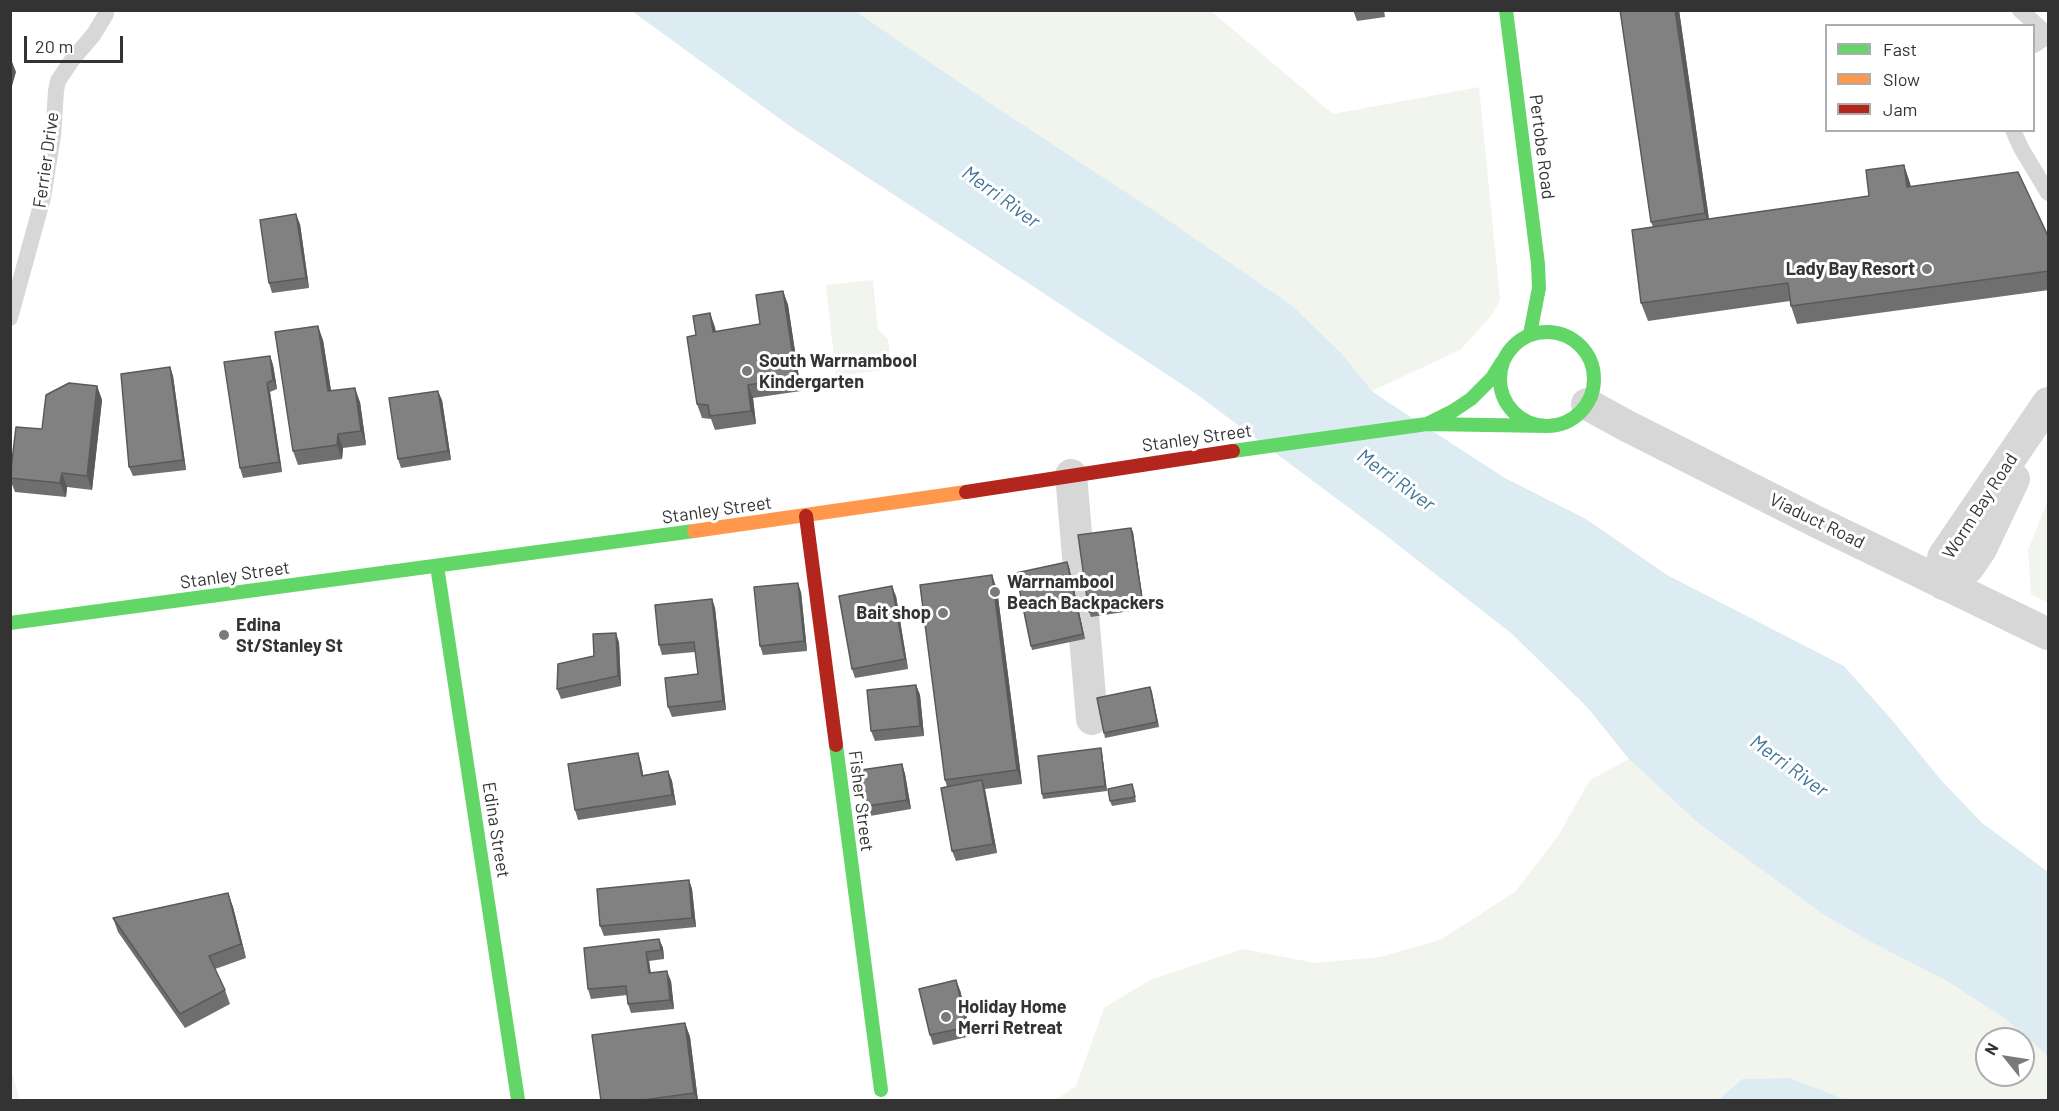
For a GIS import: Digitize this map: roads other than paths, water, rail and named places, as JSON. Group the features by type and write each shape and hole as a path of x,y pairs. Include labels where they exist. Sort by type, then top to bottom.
{"street":[{"name":"Pertobe Road","path":"1506,10 1538,264 1539,288 1530,334"},
{"name":"Pertobe Road","path":"1539,288 1567,335"},
{"path":"1542,331 1567,335 1587,353 1593,365 1593,392 1587,404 1577,416 1563,424 1547,426 1531,424 1518,417 1507,406 1501,392 1499,376 1502,362 1508,350 1518,340 1530,334 1542,331"},
{"name":"Stanley Street","path":"1427,424 1471,399 1492,378 1502,362"},
{"name":"Viaduct Road","path":"1587,404 1648,437 1943,584 2049,634"},
{"name":"Worm Bay Road","path":"1943,584 1943,557 2041,414"},
{"name":"Stanley Street","path":"10,623 806,516 1245,449 1427,424 1547,426"},
{"path":"1071,475 1092,719"},
{"name":"Fisher Street","path":"806,516 880,1090"},
{"name":"Edina Street","path":"437,566 519,1101"}],"lane":[{"path":"2020,10 2049,36 2035,44"},
{"name":"Ferrier Drive","path":"10,318 43,198 58,81 94,34 105,14"},
{"path":"2014,132 2049,194"}],"water":[{"name":"Merri River","path":"632,11 855,11 1291,305 1343,355 1372,391 1383,399 1505,478 1586,519 1667,575 1844,666 1941,780 1981,822 2048,872 2048,1061 2045,1053 2035,1044 2035,1027 2015,1027 1947,981 1821,913 1698,823 1629,759 1587,707 1511,633 1384,534 1195,393 791,127"},
{"path":"1790,1078 1847,1100 1718,1100 1742,1079"}],"place":[{"name":"Lady Bay Resort","path":"1927,269"},
{"name":"South Warrnambool Kindergarten","path":"747,371"},
{"name":"Warrnambool Beach Backpackers","path":"995,592"},
{"name":"Bait shop","path":"943,613"},
{"name":"Edina St/Stanley St","path":"224,635"},
{"name":"Holiday Home Merri Retreat","path":"946,1017"}]}
